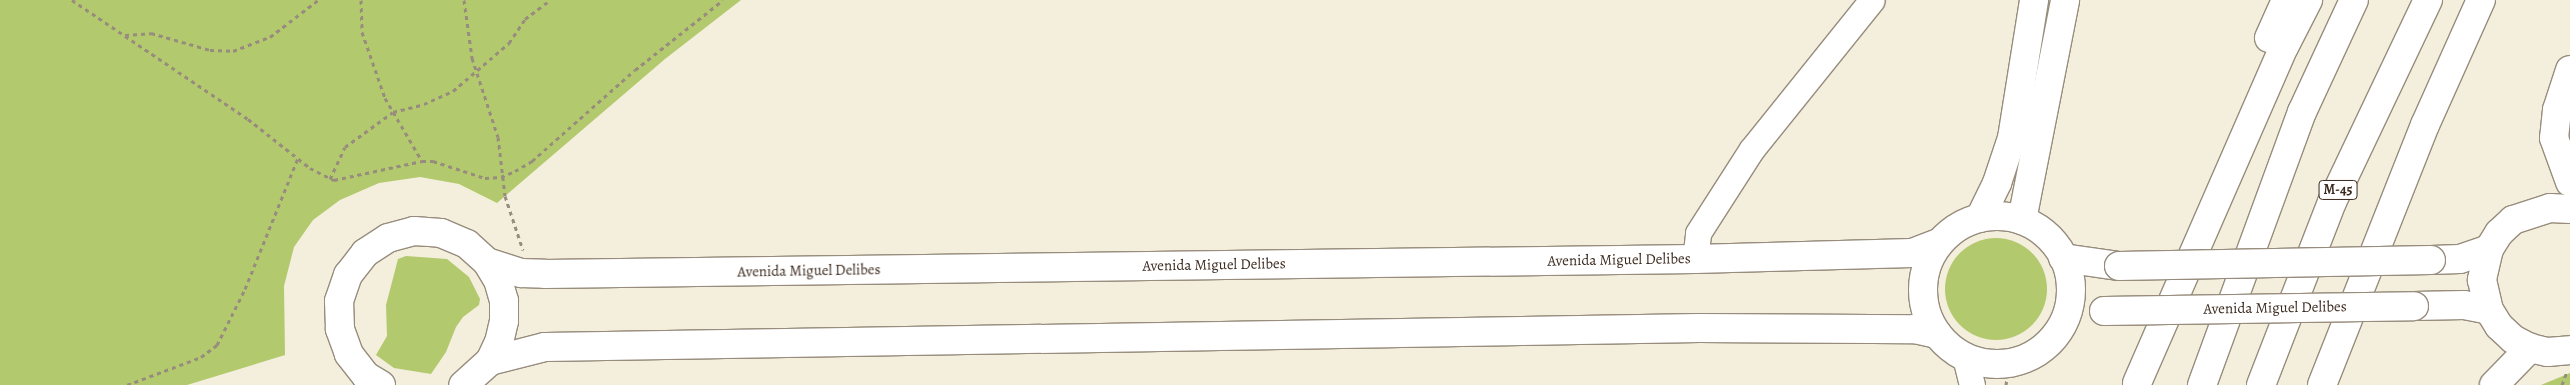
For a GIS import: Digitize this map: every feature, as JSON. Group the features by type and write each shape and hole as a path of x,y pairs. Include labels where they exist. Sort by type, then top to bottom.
{"main road":[{"path":"1980,218 1997,183 2012,138 2034,0"},
{"path":"2022,220 2065,0"},
{"path":"2137,384 2191,218 2286,0"},
{"path":"2137,384 2284,47 2308,0"},
{"path":"2202,385 2302,112 2354,0"},
{"name":"M-45","path":"2261,385 2332,202 2428,0"},
{"path":"2322,385 2425,124 2481,0"},
{"path":"2570,70 2557,110 2554,138 2570,182"},
{"path":"2568,360 2548,352 2530,348 2499,326 2489,310 2482,280 2489,250 2499,233 2514,220 2550,208 2570,209"},
{"path":"2003,216 2022,220 2053,241 2064,258 2071,291 2062,324 2049,342 2008,374 1987,363 1965,357 1937,334 1927,317 1923,297 1924,277 1929,258 1940,242 1958,226 1980,218 2003,216"},
{"path":"381,385 366,376 349,354 340,329 340,302 348,275 365,253 396,236 414,231 441,233 467,244 487,262 498,280 504,300 504,321 500,342 490,361 463,385"},
{"name":"Avenida Miguel Delibes","path":"487,262 521,273 545,274 1695,259 1912,253 1940,242"},
{"path":"2064,258 2119,266 2431,260 2460,258 2489,250"},
{"name":"Avenida Miguel Delibes","path":"2062,324 2083,315 2104,311 2464,305 2489,310"},
{"path":"490,361 518,352 565,347 1699,328 1915,329 1937,334"},
{"path":"2494,385 2530,348"}],"street":[{"path":"1695,259 1698,233 1752,149 1872,0"},
{"path":"1965,357 1972,385"}],"path":[{"path":"72,0 125,34 248,119 298,158 330,179 343,180 422,161 433,161 485,178 501,177 532,161 635,70 723,0"},
{"path":"125,34 151,33 210,50 233,51 270,37 318,0"},
{"path":"361,0 362,32 385,98 422,161"},
{"path":"464,0 477,72 498,137 501,177 523,251"},
{"path":"330,179 345,147 393,112 424,104 453,91 508,43 525,19 550,0"},
{"path":"127,385 201,357 217,345 245,289 298,158"},
{"path":"2562,385 2568,360"}],"green space":[{"path":"0,0 741,0 665,59 497,203 459,184 420,177 379,183 340,200 313,220 294,247 284,286 285,355 187,385 0,385"},
{"path":"1996,238 2016,242 2032,253 2043,269 2047,289 2043,309 2032,325 2016,336 1996,340 1976,336 1960,325 1949,309 1945,289 1949,269 1960,253 1976,242"},
{"path":"406,256 447,259 469,277 480,299 479,305 463,317 456,327 446,352 431,374 394,368 376,355 387,336 386,305 398,259"},
{"path":"2570,373 2570,385 2541,385"}]}
